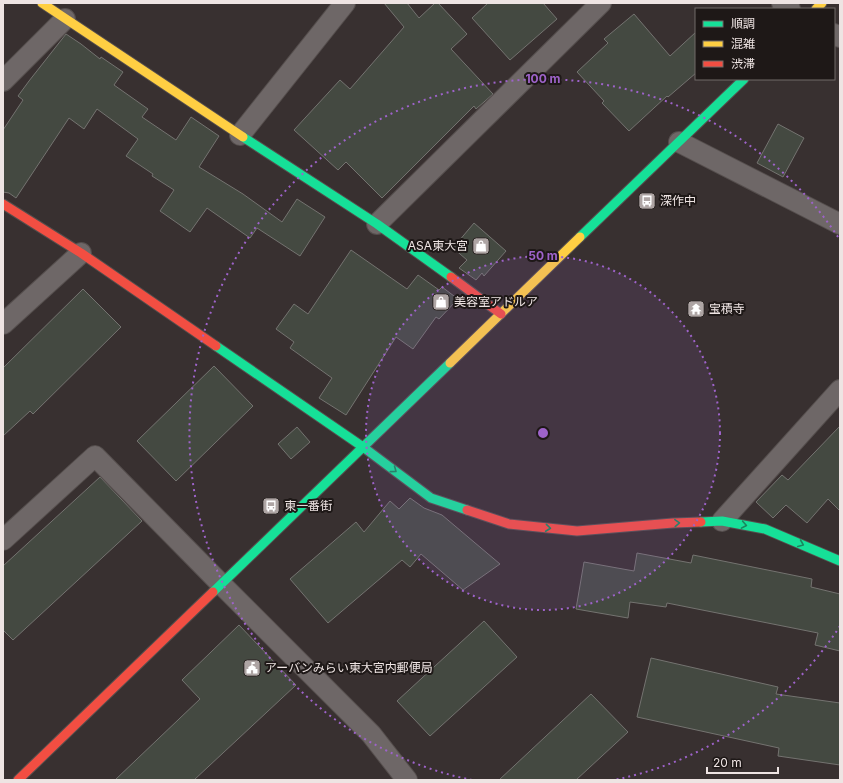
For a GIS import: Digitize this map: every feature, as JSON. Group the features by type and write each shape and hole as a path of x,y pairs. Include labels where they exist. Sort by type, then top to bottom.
{"street":[{"path":"42,3 377,224 500,314"},
{"path":"377,224 601,3"},
{"path":"240,135 342,4"},
{"path":"3,81 65,19"},
{"path":"18,780 743,80"},
{"path":"679,142 840,224"},
{"path":"3,204 81,253 363,447 431,498 509,524 577,531 673,523 722,521 765,529 840,561"},
{"path":"3,324 81,253"},
{"path":"722,521 840,390"},
{"path":"3,540 95,456 220,584 371,734 407,780"}],"building":[{"path":"384,3 407,3 419,18 435,3 438,3 467,34 451,49 493,94 476,109 474,106 382,198 346,162 338,170 294,130 340,80 350,89 404,27"},
{"path":"488,3 543,3 557,19 510,60 472,18"},
{"path":"634,14 670,56 695,33 695,74 668,97 667,96 629,131 602,103 604,101 577,72 608,43 604,39"},
{"path":"66,34 100,59 101,57 123,72 114,85 148,109 142,117 176,140 191,117 219,136 199,167 243,194 282,222 297,199 325,217 300,256 257,228 250,238 207,208 190,232 160,211 174,190 152,176 153,174 126,156 138,139 97,109 84,129 69,118 16,198 9,193 3,192 3,130 23,100 18,96"},
{"path":"778,124 804,138 783,177 757,163"},
{"path":"474,223 506,251 484,276 482,273 476,280 459,268 467,260 453,248"},
{"path":"351,250 407,289 418,275 439,290 442,287 458,299 439,319 436,317 413,349 396,337 346,415 319,398 332,378 290,348 294,342 276,329 294,304 308,314"},
{"path":"83,289 121,327 33,414 30,411 3,436 3,368"},
{"path":"214,366 253,406 176,481 137,441"},
{"path":"840,426 840,511 828,499 807,523 786,505 773,518 756,502 782,475 788,480"},
{"path":"297,427 310,442 291,459 278,444"},
{"path":"100,477 142,521 13,640 3,630 3,566"},
{"path":"410,498 424,508 442,515 500,564 463,590 421,554 410,567 402,560 328,623 290,579 356,522 364,532 390,501 399,509"},
{"path":"637,553 691,563 693,555 812,579 811,587 840,594 840,651 815,645 818,633 667,603 666,607 630,602 628,618 576,609 584,562 634,571"},
{"path":"484,621 517,657 430,736 397,701"},
{"path":"239,625 296,685 194,780 115,780 200,699 182,680"},
{"path":"651,658 778,687 776,694 840,703 840,765 778,756 779,748 637,717"},
{"path":"591,694 628,732 576,780 499,780"}],"traffic: fast":[{"path":"580,237 743,80"},
{"path":"243,137 377,224 451,277"},
{"path":"216,346 363,447 431,498 467,510"},
{"path":"213,592 450,363"},
{"path":"701,522 722,521 765,529 840,561"}],"traffic: slow":[{"path":"42,3 243,137"},
{"path":"817,8 822,3"},
{"path":"450,363 580,237"}],"traffic: jam":[{"path":"3,204 81,253 216,346"},
{"path":"451,277 501,314"},
{"path":"467,510 509,524 577,531 701,522"},
{"path":"18,780 213,592"}],"place":[{"name":"深作中","path":"647,201"},
{"name":"ASA東大宮","path":"481,246"},
{"name":"美容室アドルア","path":"441,302"},
{"name":"宝積寺","path":"696,309"},
{"name":"東一番街","path":"271,506"},
{"name":"アーバンみらい東大宮内郵便局","path":"252,668"}]}
